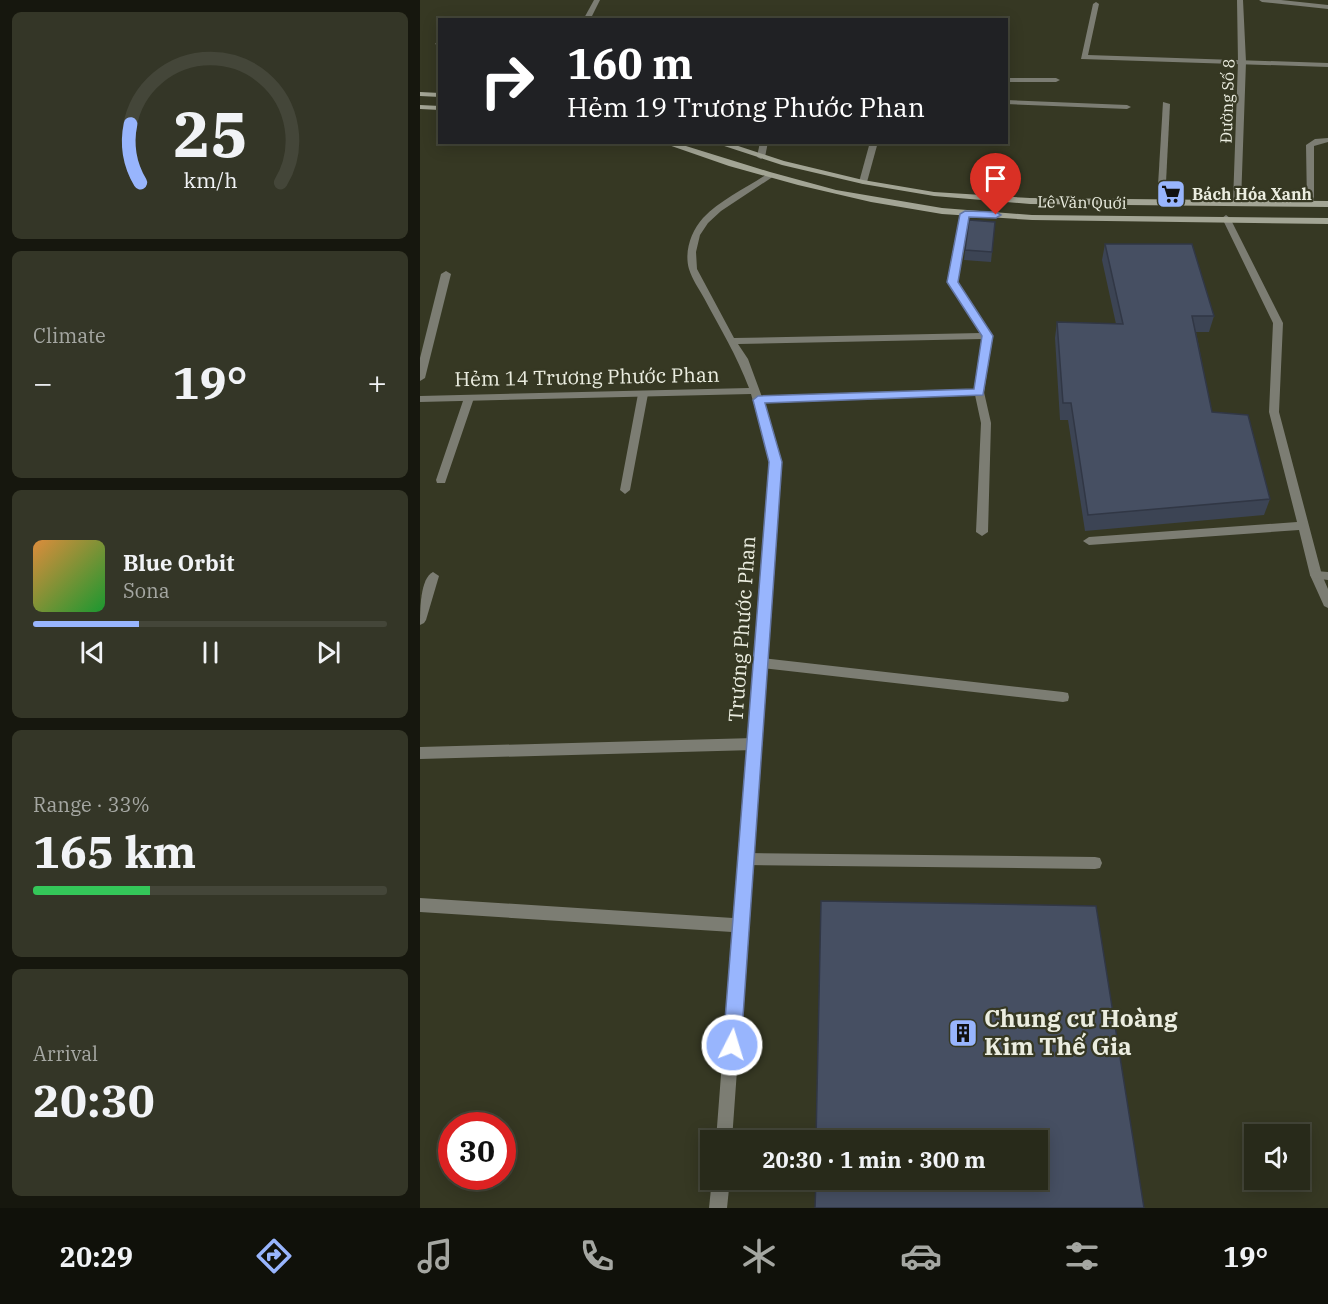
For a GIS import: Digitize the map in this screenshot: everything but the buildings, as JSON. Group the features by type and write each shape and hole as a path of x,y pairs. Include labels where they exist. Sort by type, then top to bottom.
{"main road":[{"path":"420,94 438,95"},
{"path":"420,107 438,108"},
{"name":"Lê Văn Quới","path":"670,144 770,176 900,206 965,214 1075,218 1328,221"},
{"name":"Lê Văn Quới","path":"722,144 761,157 863,182 934,194 998,199 1328,204"}],"street":[{"path":"587,18 597,0"},
{"name":"Đường Số 8","path":"1237,202 1242,62 1240,0"},
{"path":"1262,0 1328,7"},
{"path":"1096,4 1084,57 1328,65"},
{"path":"1008,80 1056,80"},
{"path":"1008,102 1127,107"},
{"path":"1161,202 1166,104"},
{"path":"1311,202 1310,145 1328,140"},
{"path":"761,157 764,144"},
{"path":"863,182 873,144"},
{"name":"Trương Phước Phan","path":"725,1130 776,462 757,395 743,359 730,341 693,269 692,252 696,235 717,209 770,176"},
{"path":"965,214 952,282 988,336 979,392 986,423 982,532"},
{"path":"1226,218 1278,323 1274,412 1303,526 1322,575 1328,603"},
{"path":"420,378 446,274"},
{"path":"730,341 988,336"},
{"name":"Hẻm 14 Trương Phước Phan","path":"420,399 643,394 979,392"},
{"path":"625,490 643,394"},
{"path":"441,480 469,398"},
{"path":"1089,541 1303,526"},
{"path":"420,620 433,576"},
{"path":"760,663 1063,697"},
{"path":"420,753 754,744"},
{"path":"746,859 1095,862"},
{"path":"420,905 742,926"},
{"path":"718,1208 719,1190"}],"place":[{"name":"Bách Hóa Xanh","path":"1171,194"},
{"name":"Chung cư Hoàng Kim Thế Gia","path":"963,1033"}],"route":[{"path":"732,1045 776,462 758,400 979,392 988,336 952,282 965,214 996,215"}]}
